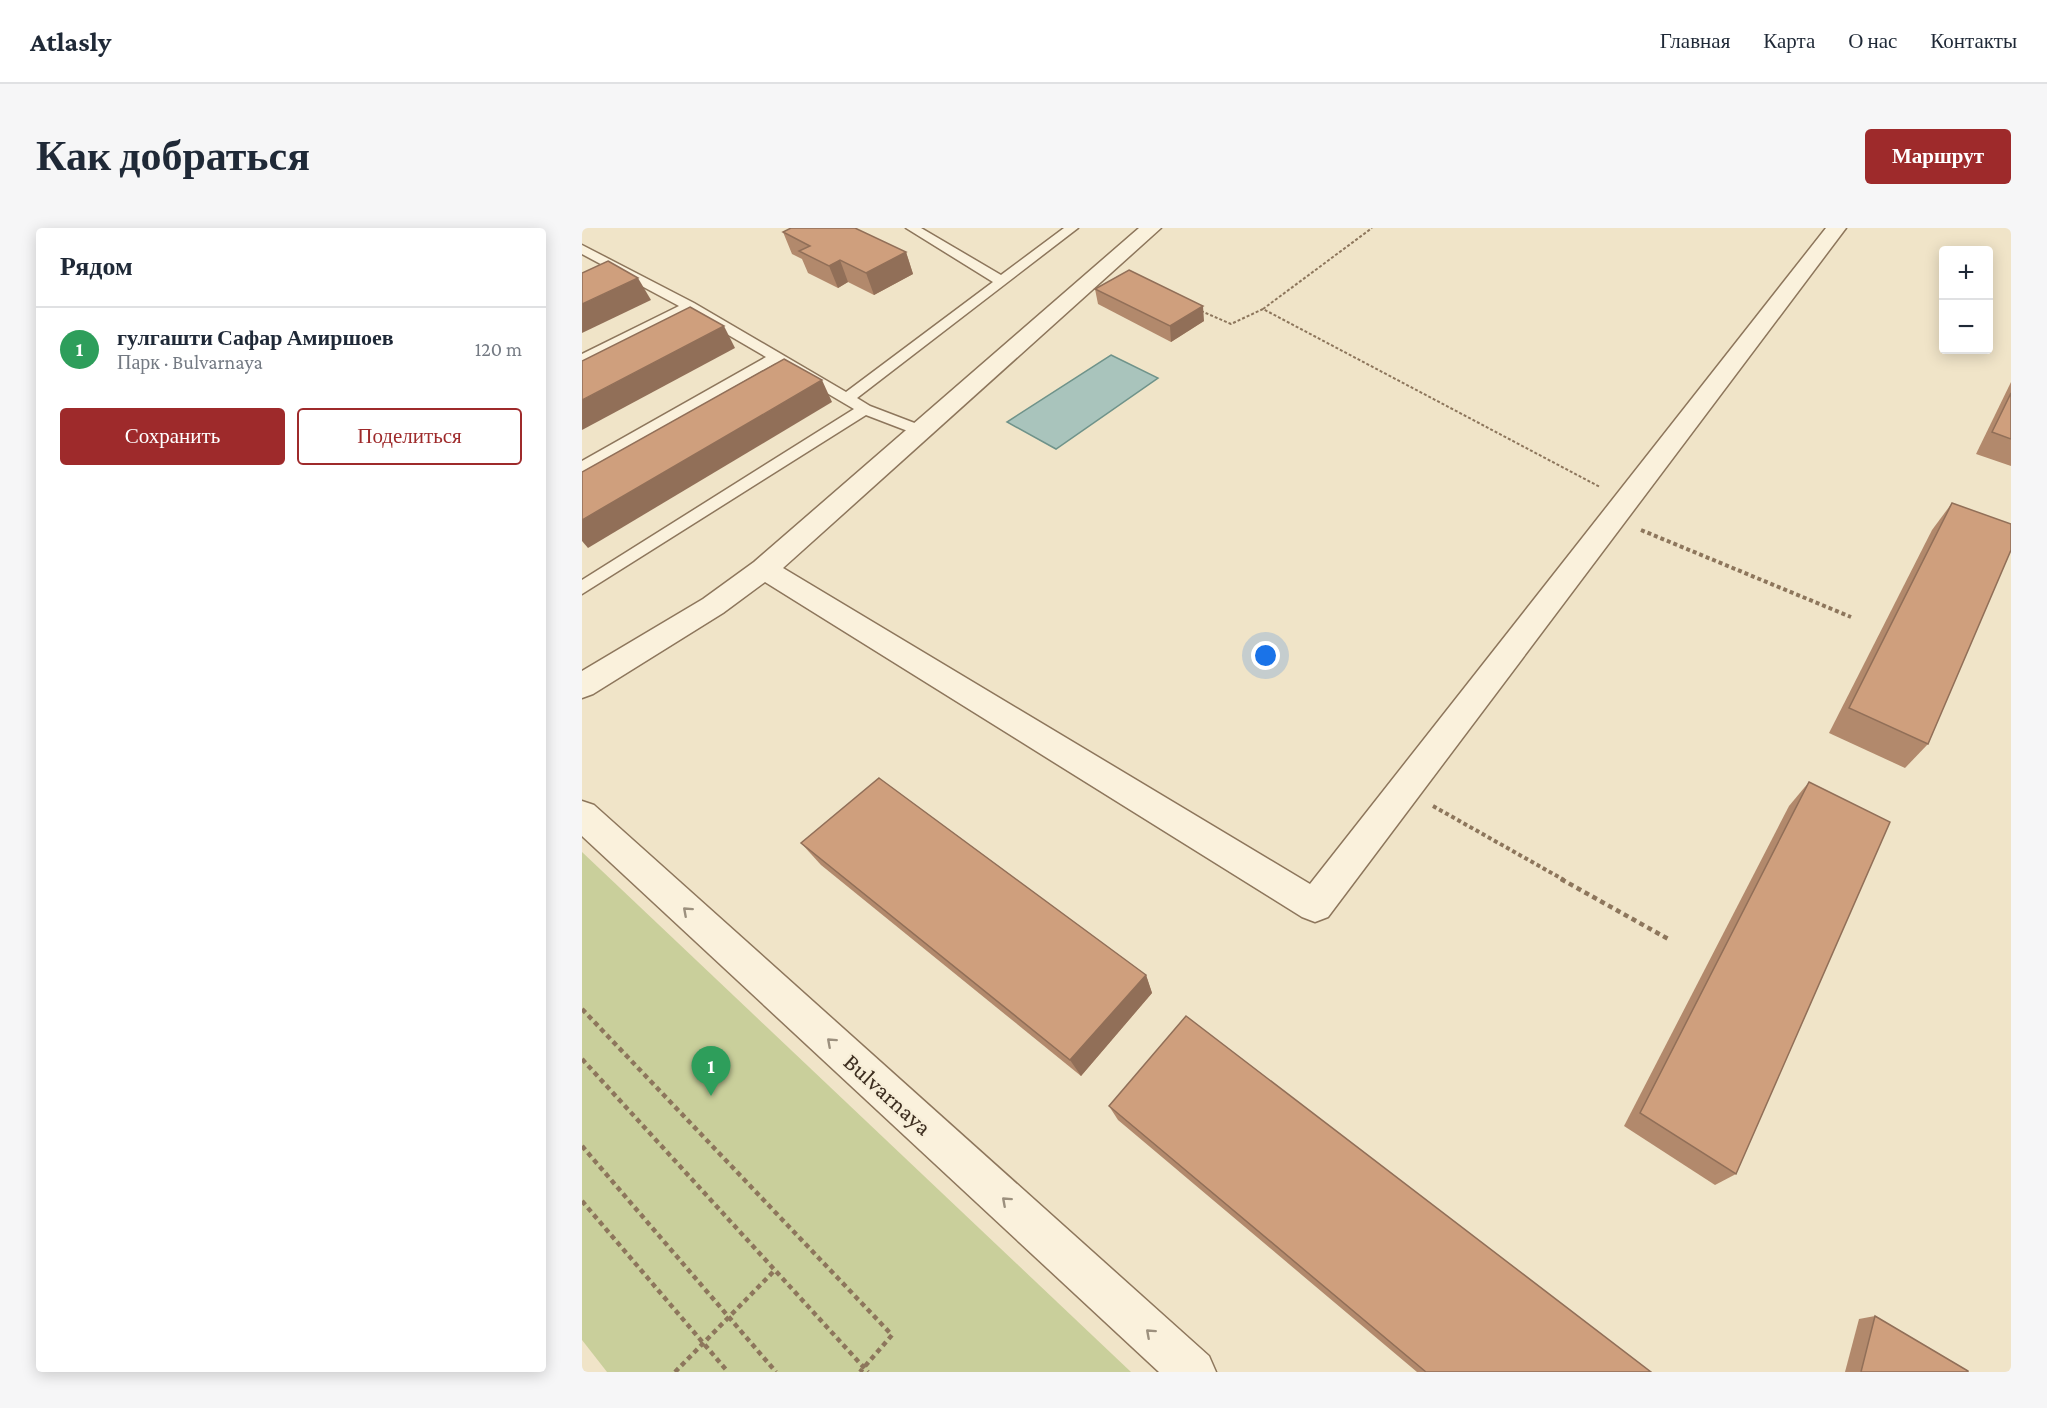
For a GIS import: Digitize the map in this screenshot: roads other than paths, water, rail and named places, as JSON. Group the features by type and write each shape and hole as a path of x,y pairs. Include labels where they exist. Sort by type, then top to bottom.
{"street":[{"path":"582,686 713,606 764,569 1151,228"},
{"path":"764,569 1315,906 1836,228"},
{"name":"Bulvarnaya","path":"582,815 1193,1372"}],"lane":[{"path":"912,228 1002,281"},
{"path":"847,398 1072,228"},
{"path":"582,249 689,306 865,409 920,430"},
{"path":"601,278 619,269"},
{"path":"582,360 689,306"},
{"path":"582,468 776,357"},
{"path":"582,588 865,409"}],"water":[{"path":"1111,355 1158,378 1056,449 1007,422"}],"place":[{"name":"гулгашти Сафар Амиршоев","path":"711,1096"}]}
